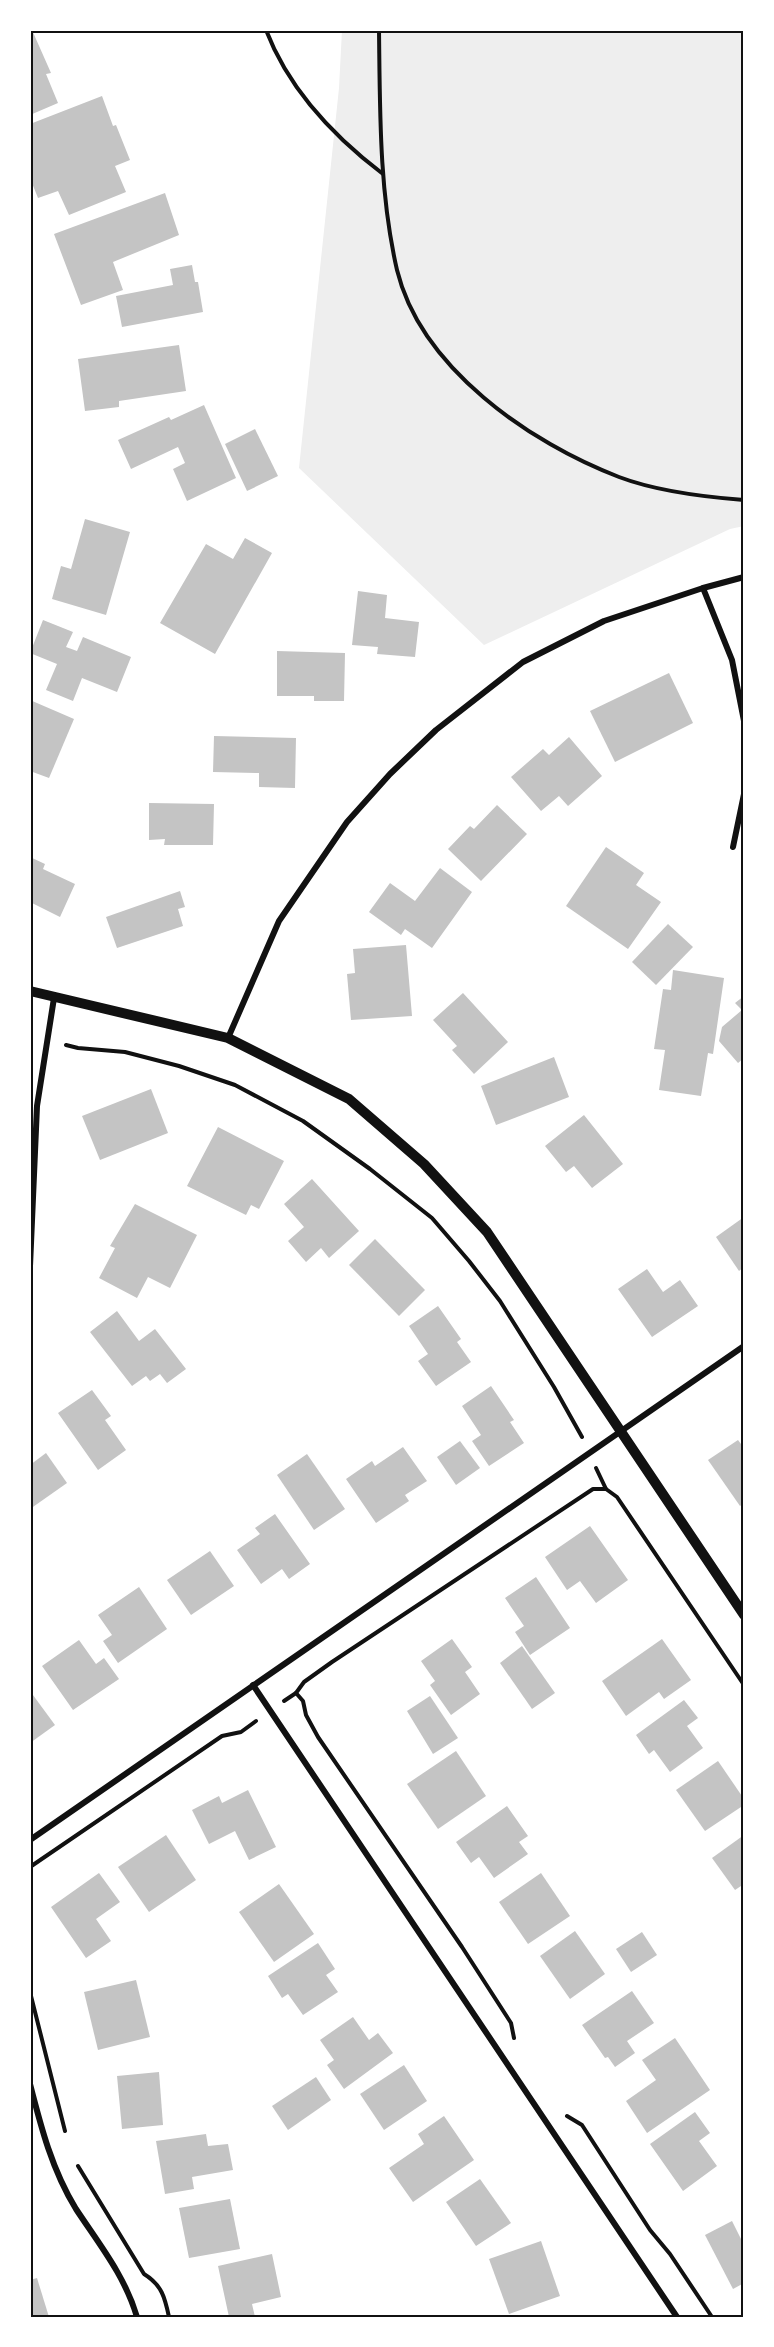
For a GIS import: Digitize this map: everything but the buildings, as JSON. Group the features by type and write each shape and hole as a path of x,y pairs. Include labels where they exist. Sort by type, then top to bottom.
{"street":[{"path":"228,1038 279,921 347,822 390,774 436,729 523,662 604,621 744,577"},
{"path":"703,588 732,660 744,721"},
{"path":"733,847 744,794"},
{"path":"30,991 228,1038 349,1099 423,1164 487,1232 744,1614"},
{"path":"30,1266 37,1106 54,998"},
{"path":"30,1840 744,1346"},
{"path":"253,1685 677,2317"},
{"path":"30,2084 46,2144 55,2166 76,2208 120,2276 137,2317"}],"path":[{"path":"266,30 289,76 313,111 359,156 383,175"},
{"path":"379,30 383,175 398,272 410,304 427,334 449,364 474,390 499,411 576,457 620,478 711,498 744,500"},
{"path":"48,1040 78,1048 125,1052 179,1066 234,1085 303,1121 370,1168 432,1218 494,1293 577,1426 606,1489 616,1497 744,1685"},
{"path":"30,1867 222,1736 241,1732 296,1693 304,1682 332,1662 502,1547 593,1489 606,1489"},
{"path":"296,1693 303,1701 306,1715 318,1737 505,2013 511,2023 515,2041"},
{"path":"30,1992 65,2132"},
{"path":"565,2115 582,2125 650,2230 670,2254 712,2317"},
{"path":"76,2162 144,2274 155,2281 165,2295 170,2317"}],"shaded area":[{"path":"342,30 744,30 744,526 730,529 484,645 299,468 339,88"}]}
